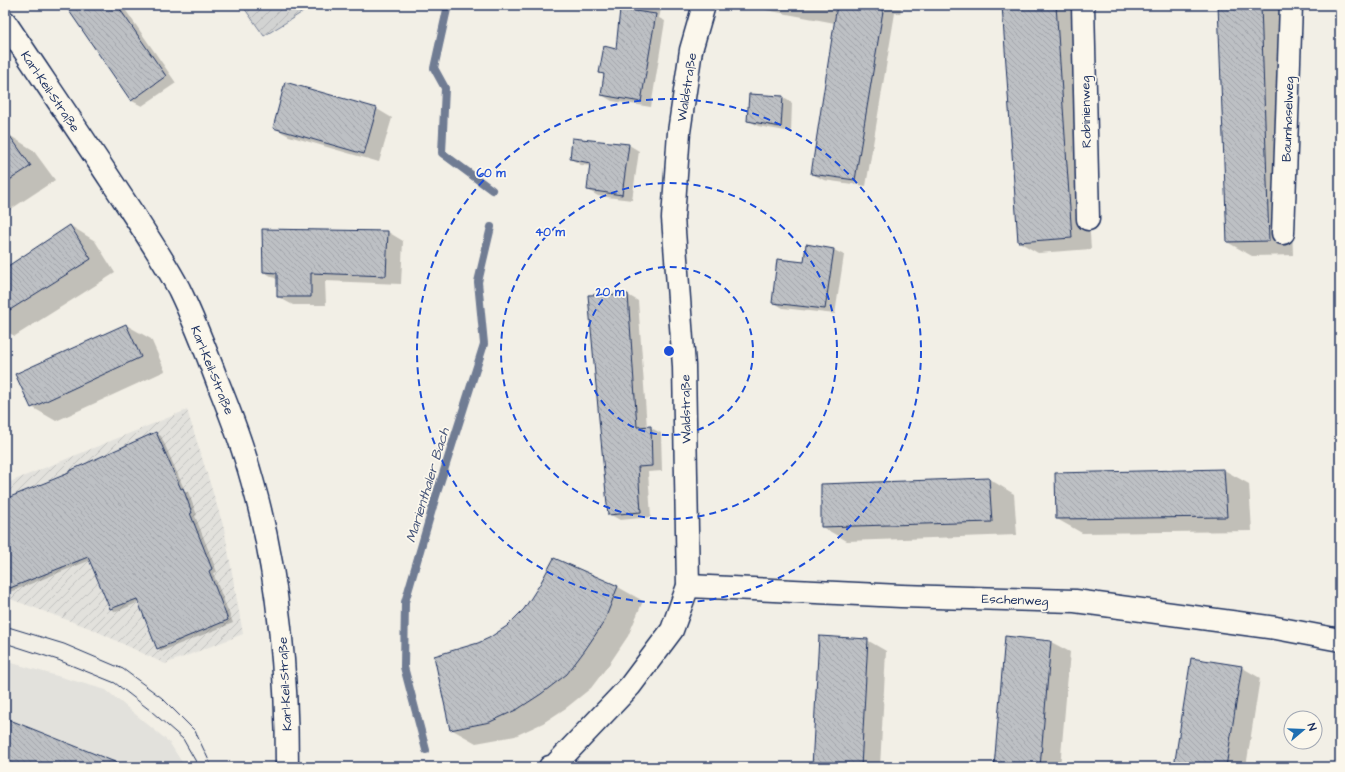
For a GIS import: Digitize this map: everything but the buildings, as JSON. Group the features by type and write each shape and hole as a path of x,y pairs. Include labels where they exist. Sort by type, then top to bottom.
{"street":[{"name":"Waldstraße","path":"550,767 554,766 630,686 672,630 688,586 684,366 673,218 679,132 692,50 704,5"},
{"name":"Robinienweg","path":"1083,5 1088,219"},
{"name":"Baumhaselweg","path":"1283,233 1291,5"},
{"name":"Karl-Keil-Straße","path":"5,22 148,237 178,289 203,342 235,426 252,481 266,537 276,597 283,658 287,721 287,767"},
{"name":"Eschenweg","path":"688,586 901,596 1075,601 1276,628 1340,640"}],"shaded area":[{"path":"242,5 314,5 264,36"},
{"path":"187,410 224,528 243,634 165,664 92,629 5,597 5,484"},
{"path":"5,661 106,690 169,742 185,767 5,767"}],"waterway":[{"name":"Marienthaler Bach","path":"448,5 434,68 445,88 442,153 492,190"},
{"name":"Marienthaler Bach","path":"426,750 404,667 405,602 436,496 484,344 478,282 491,227"}],"tram line":[{"path":"5,626 64,644 123,669 162,698 195,731 212,767"},
{"path":"5,643 58,660 115,683 151,711 183,739 199,767"}]}
